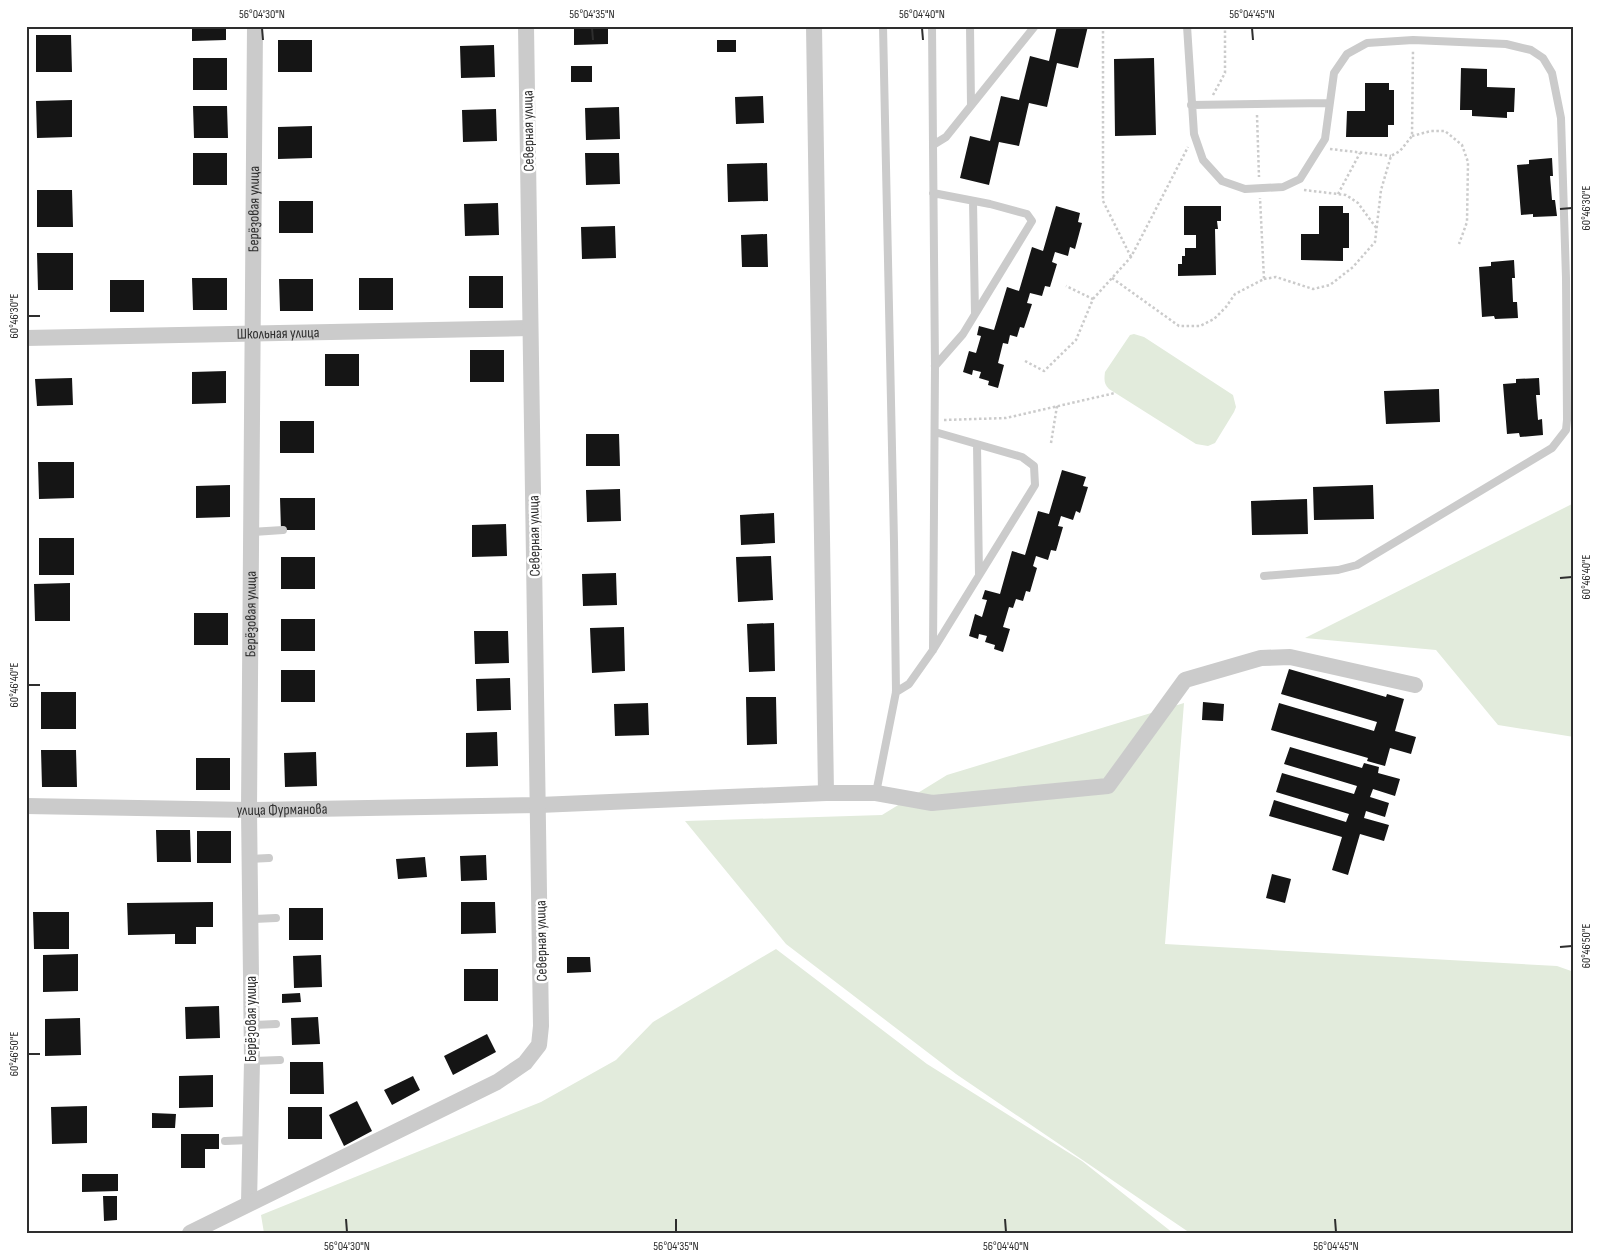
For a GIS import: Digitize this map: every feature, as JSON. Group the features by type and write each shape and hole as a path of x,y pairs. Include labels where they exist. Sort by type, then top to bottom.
{"street":[{"name":"Берёзовая улица","path":"250,1203 252,1025 249,810 256,26"},
{"name":"Северная улица","path":"250,1203 497,1082 525,1063 539,1045 541,1026 539,805 526,26"},
{"path":"814,26 826,793"},
{"name":"Школьная улица","path":"26,338 530,328"},
{"name":"улица Фурманова","path":"26,806 249,810 539,805 826,793 876,793 932,802 1108,786 1185,680 1261,658 1290,657 1415,685"},
{"path":"190,1233 250,1203"}],"lane":[{"path":"876,793 896,692 883,26"},
{"path":"932,26 935,366 933,650"},
{"path":"970,26 971,104"},
{"path":"933,146 946,137 1036,26"},
{"path":"1187,26 1194,134 1203,160 1222,181 1245,189 1283,187 1300,179 1325,139 1334,73 1347,54 1367,43 1413,40 1506,44 1531,50 1543,58 1552,73 1561,118 1566,278 1566,430 1552,448 1357,565 1338,570 1264,576"},
{"path":"1191,105 1329,103"},
{"path":"933,194 1027,214 1032,221 963,334 935,366"},
{"path":"973,201 975,315"},
{"path":"896,692 909,684 933,650 1035,485 1034,466 1022,457 935,432"},
{"path":"978,445 980,575"},
{"path":"252,532 283,530"},
{"path":"250,859 269,858"},
{"path":"251,919 276,918"},
{"path":"252,1025 276,1024"},
{"path":"252,1061 280,1060"},
{"path":"226,1141 250,1140"}],"path":[{"path":"1103,26 1103,201 1131,257"},
{"path":"1207,104 1225,73 1225,26"},
{"path":"1412,136 1413,40"},
{"path":"1256,104 1264,280"},
{"path":"1320,148 1391,156 1400,151 1412,136 1431,131 1445,132 1462,145 1468,162 1467,222 1459,244"},
{"path":"1025,361 1044,372 1076,340 1093,299 1131,257 1194,134"},
{"path":"1338,194 1360,152"},
{"path":"1112,278 1179,326 1200,326 1214,318 1226,307 1235,294 1264,280 1276,277 1313,289 1330,285 1354,268 1375,242 1381,190 1391,156"},
{"path":"1283,187 1346,195 1358,203 1377,229"},
{"path":"1066,286 1093,299"},
{"path":"935,420 1006,418 1116,393"},
{"path":"1051,443 1057,406"}],"green space":[{"path":"1134,334 1144,337 1233,395 1236,407 1215,443 1208,446 1196,444 1107,387 1105,372 1130,335"},
{"path":"1574,503 1574,737 1498,725 1436,650 1305,638"},
{"path":"1184,703 1165,944 1557,966 1574,972 1574,1233 1190,1233 956,1074 786,944 685,821 882,815 947,775"},
{"path":"776,949 927,1064 1082,1161 1173,1233 264,1233 261,1215 541,1102 616,1060 653,1022"}],"building":[{"path":"192,26 226,26 226,40 192,41"},
{"path":"574,26 608,26 608,44 574,45"},
{"path":"1057,26 1088,26 1078,68 1057,63 1047,107 1029,103 1019,146 999,142 989,185 960,178 970,136 990,141 1001,96 1019,100 1030,56 1049,61"},
{"path":"36,35 71,35 72,72 36,72"},
{"path":"278,40 312,40 312,72 278,72"},
{"path":"717,40 736,40 736,52 717,52"},
{"path":"494,45 495,77 461,78 460,46"},
{"path":"193,58 227,58 227,90 193,90"},
{"path":"1154,58 1156,135 1115,136 1114,59"},
{"path":"571,66 592,66 592,82 571,82"},
{"path":"1461,68 1487,69 1487,87 1515,88 1514,112 1507,112 1507,118 1472,116 1472,110 1460,110"},
{"path":"1365,83 1389,83 1389,90 1394,90 1394,125 1388,125 1388,137 1346,137 1347,111 1365,111"},
{"path":"763,96 764,123 736,124 735,97"},
{"path":"72,100 72,137 37,138 36,101"},
{"path":"193,106 227,106 228,138 194,138"},
{"path":"619,107 620,139 586,140 585,108"},
{"path":"496,109 497,141 463,142 462,110"},
{"path":"312,126 312,158 278,159 278,127"},
{"path":"193,153 227,153 227,185 193,185"},
{"path":"585,153 619,153 620,184 586,185"},
{"path":"1552,158 1553,176 1550,176 1552,200 1555,200 1557,216 1533,217 1533,214 1521,215 1517,165 1529,164 1529,160"},
{"path":"767,163 768,201 728,202 727,164"},
{"path":"37,190 72,190 73,227 37,227"},
{"path":"279,201 313,201 313,233 279,233"},
{"path":"498,203 499,235 465,236 464,204"},
{"path":"1056,206 1080,213 1078,222 1082,223 1075,249 1070,247 1068,256 1055,252 1052,262 1057,264 1050,287 1045,286 1042,296 1030,293 1027,303 1032,304 1024,328 1020,327 1017,337 1010,335 1008,344 1003,343 998,363 1004,365 998,388 988,385 989,381 979,378 981,372 973,370 972,375 963,372 969,351 976,353 981,336 977,335 979,326 994,330 1007,287 1019,291 1032,247 1043,251"},
{"path":"1184,206 1221,206 1221,221 1217,221 1218,229 1215,229 1216,275 1178,276 1178,264 1182,264 1185,248 1196,248 1196,235 1184,235"},
{"path":"1319,206 1343,206 1343,213 1349,213 1349,248 1343,248 1343,261 1301,260 1301,234 1319,234"},
{"path":"615,226 616,258 582,259 581,227"},
{"path":"767,234 768,267 742,267 741,235"},
{"path":"37,253 73,253 73,290 38,290"},
{"path":"1514,260 1515,278 1512,278 1513,302 1517,302 1518,318 1495,319 1494,316 1482,317 1479,267 1491,266 1491,262"},
{"path":"469,276 503,276 503,308 469,308"},
{"path":"192,278 227,278 227,310 193,310"},
{"path":"359,278 393,278 393,310 359,310"},
{"path":"279,279 313,279 313,311 280,311"},
{"path":"110,280 144,280 144,312 110,312"},
{"path":"470,350 504,350 504,382 470,382"},
{"path":"325,354 359,354 359,386 325,386"},
{"path":"226,371 226,403 192,404 192,372"},
{"path":"72,378 73,405 37,406 35,379"},
{"path":"1539,378 1540,395 1536,395 1538,420 1542,419 1543,435 1520,437 1519,433 1507,434 1503,384 1516,383 1516,379"},
{"path":"1439,389 1440,422 1386,424 1384,391"},
{"path":"280,421 314,421 314,453 280,453"},
{"path":"586,434 619,434 620,466 586,466"},
{"path":"38,462 74,462 74,498 39,499"},
{"path":"1062,470 1086,477 1083,486 1088,487 1080,513 1076,511 1073,520 1061,516 1058,526 1063,527 1056,551 1051,550 1048,560 1036,556 1033,566 1037,568 1030,592 1026,591 1023,601 1016,599 1013,608 1009,607 1003,627 1010,629 1003,652 994,649 995,645 985,642 987,636 979,634 978,639 969,636 975,614 982,617 987,600 982,599 985,590 1000,594 1012,551 1025,555 1038,511 1049,514"},
{"path":"230,485 230,517 196,518 196,486"},
{"path":"1373,485 1374,519 1314,520 1313,487"},
{"path":"620,489 621,521 587,522 586,490"},
{"path":"280,498 315,498 315,530 281,530"},
{"path":"1307,499 1308,534 1252,535 1251,501"},
{"path":"774,513 775,543 741,545 740,515"},
{"path":"506,524 507,556 472,557 472,525"},
{"path":"39,538 74,538 74,575 39,575"},
{"path":"771,556 773,600 738,602 736,557"},
{"path":"281,557 315,557 315,589 281,589"},
{"path":"616,573 617,605 583,606 582,574"},
{"path":"70,583 70,621 35,621 34,584"},
{"path":"194,613 228,613 228,645 194,645"},
{"path":"281,619 315,619 315,651 281,651"},
{"path":"774,623 775,671 749,672 747,624"},
{"path":"624,627 625,671 592,673 590,628"},
{"path":"474,631 508,631 509,663 475,664"},
{"path":"1289,669 1386,697 1387,694 1404,699 1395,731 1416,737 1411,754 1390,748 1385,766 1367,761 1368,758 1271,730 1279,703 1374,731 1377,722 1281,694"},
{"path":"281,670 315,670 315,702 281,702"},
{"path":"510,678 511,710 477,711 476,679"},
{"path":"41,692 76,692 76,729 41,729"},
{"path":"746,697 776,697 777,744 747,745"},
{"path":"1203,702 1224,704 1223,721 1202,720"},
{"path":"648,703 649,735 615,736 614,704"},
{"path":"497,732 498,766 466,767 466,733"},
{"path":"1290,747 1362,768 1364,763 1379,767 1378,773 1400,779 1395,796 1373,789 1370,797 1389,803 1385,817 1366,811 1364,818 1389,825 1384,841 1360,834 1348,875 1332,870 1342,837 1269,816 1274,800 1346,822 1349,814 1276,792 1282,773 1354,794 1357,786 1284,764"},
{"path":"41,750 76,750 77,787 42,787"},
{"path":"316,752 317,786 285,787 284,753"},
{"path":"196,758 230,758 230,790 196,790"},
{"path":"156,830 190,830 191,862 157,862"},
{"path":"197,831 231,831 231,863 197,863"},
{"path":"486,855 487,880 461,881 460,856"},
{"path":"425,857 427,877 398,879 396,859"},
{"path":"1272,874 1291,879 1285,903 1266,898"},
{"path":"213,902 213,927 196,927 196,944 175,944 175,934 128,935 127,903"},
{"path":"461,902 495,902 496,933 461,934"},
{"path":"289,908 323,908 323,940 289,940"},
{"path":"33,912 69,912 69,949 34,949"},
{"path":"78,954 78,991 43,992 43,955"},
{"path":"321,955 322,987 294,988 293,956"},
{"path":"567,957 590,957 591,972 567,973"},
{"path":"464,969 498,969 498,1001 464,1001"},
{"path":"300,993 301,1002 282,1003 282,994"},
{"path":"219,1006 220,1038 186,1039 185,1007"},
{"path":"318,1017 320,1044 292,1045 291,1018"},
{"path":"80,1018 81,1055 45,1056 45,1019"},
{"path":"487,1034 496,1052 453,1075 444,1056"},
{"path":"290,1062 323,1062 324,1094 290,1094"},
{"path":"213,1075 213,1107 179,1108 179,1076"},
{"path":"413,1076 420,1090 392,1105 384,1090"},
{"path":"357,1101 372,1131 344,1146 329,1115"},
{"path":"87,1106 87,1143 52,1144 51,1107"},
{"path":"288,1107 322,1107 322,1139 288,1139"},
{"path":"152,1113 176,1114 175,1128 152,1128"},
{"path":"181,1134 219,1134 219,1149 205,1149 205,1168 181,1168"},
{"path":"82,1174 118,1174 118,1191 82,1192"},
{"path":"103,1196 117,1196 117,1220 104,1221"}]}
